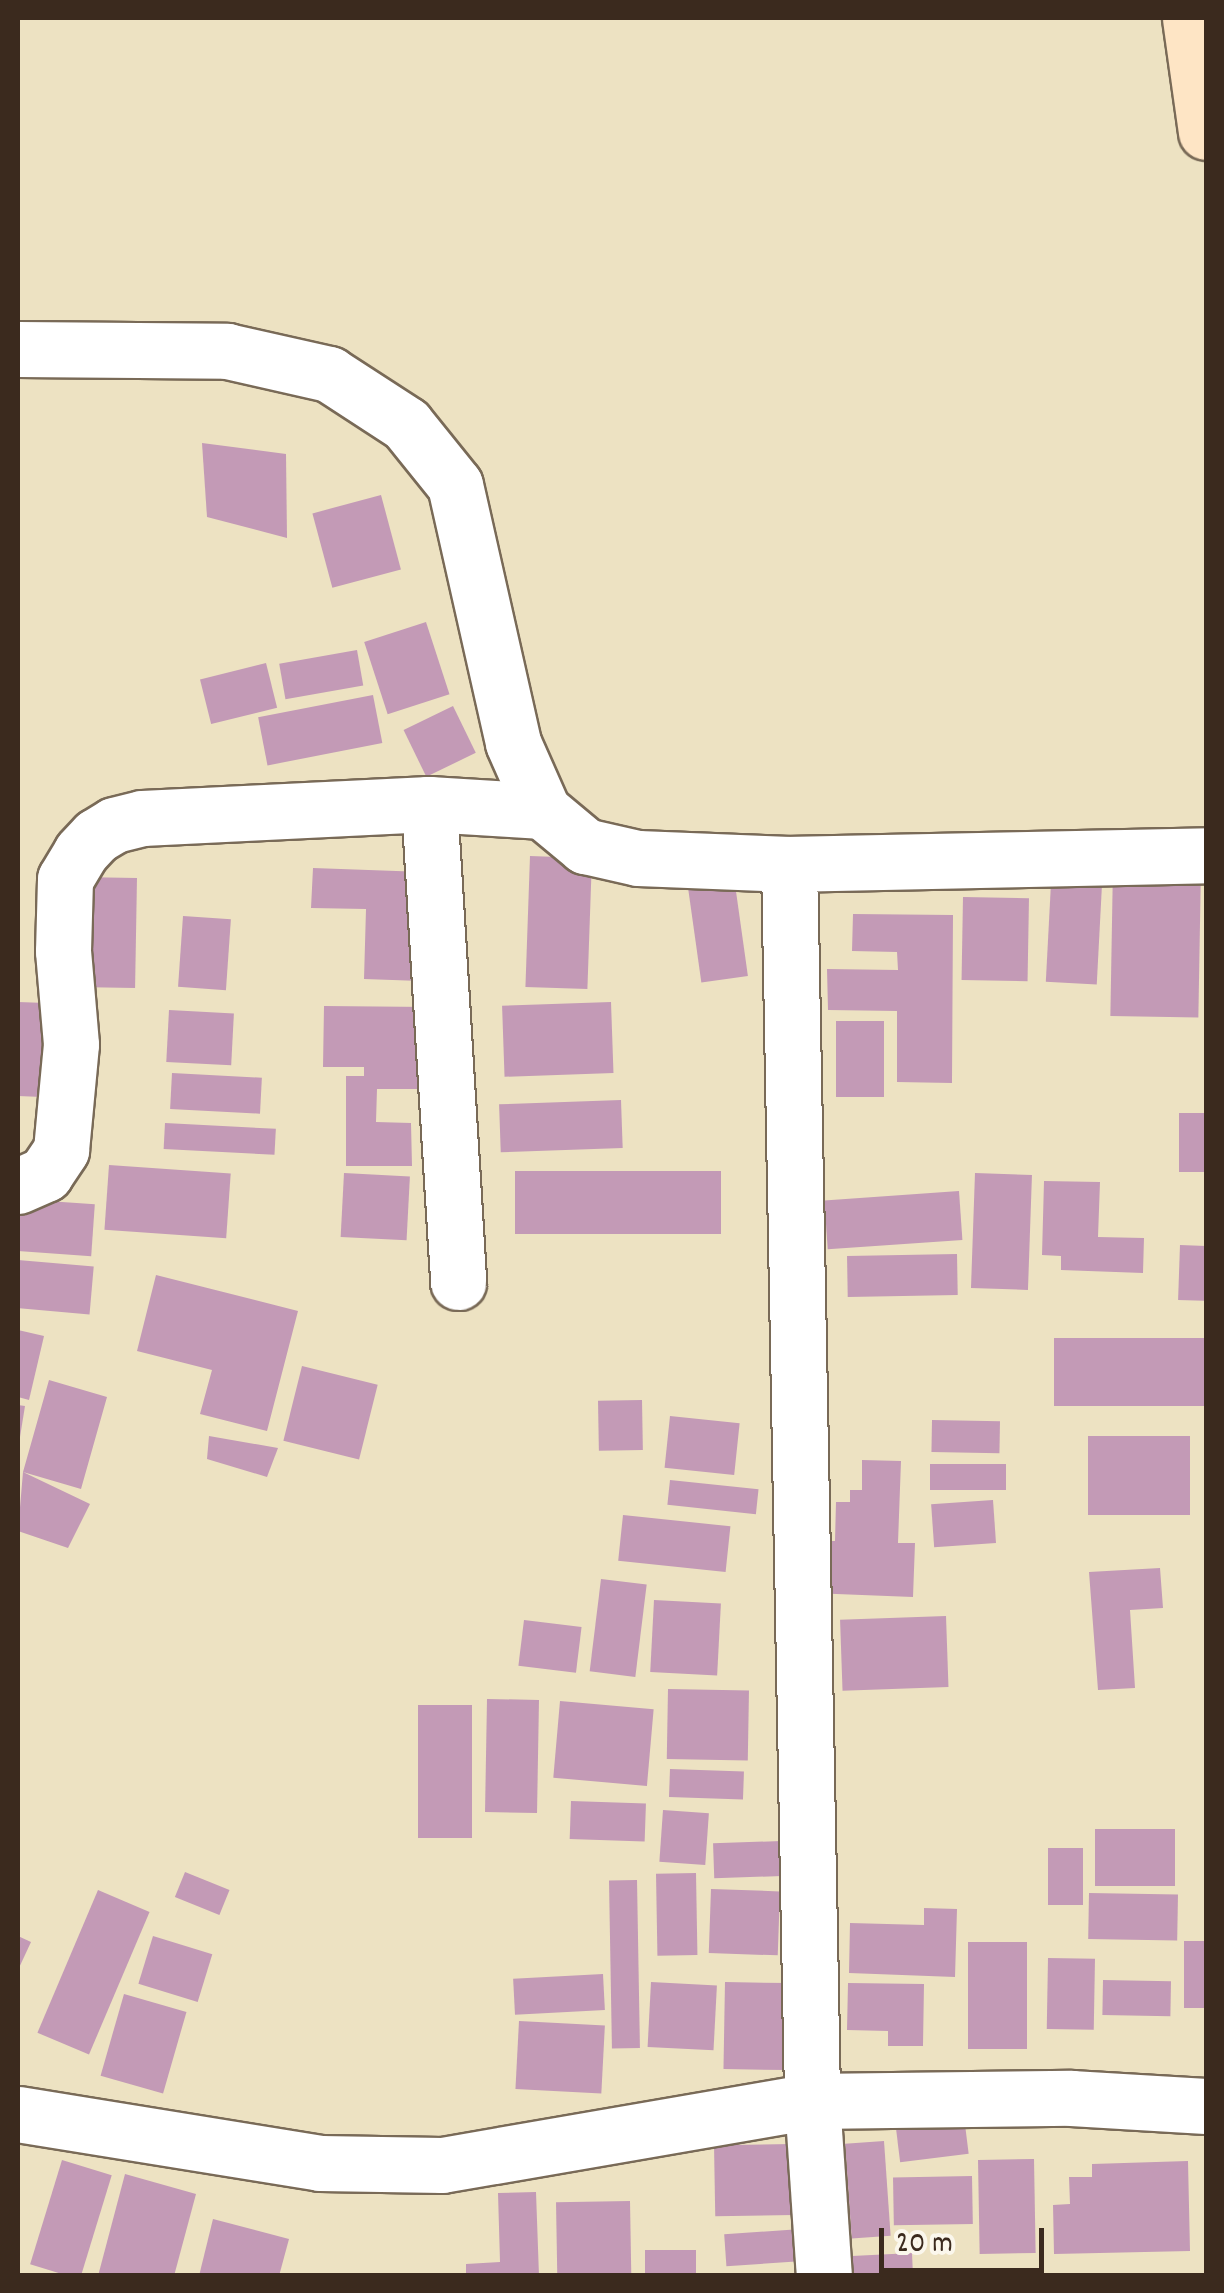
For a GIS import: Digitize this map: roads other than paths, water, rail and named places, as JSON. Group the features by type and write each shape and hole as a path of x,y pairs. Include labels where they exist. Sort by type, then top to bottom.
{"main road":[{"path":"1190,18 1206,132"}],"street":[{"path":"18,348 227,351 328,374 406,424 455,486 513,743 544,811 585,846 638,858 788,864 1206,855"},
{"path":"18,1186 45,1174 61,1150 71,1044 64,951 65,880 80,852 96,836 114,825 142,818 429,804 544,811"},
{"path":"429,804 458,1282"},
{"path":"788,864 812,2101 824,2276"},
{"path":"18,2114 320,2163 442,2165 812,2101 1071,2098 1206,2106"}]}
